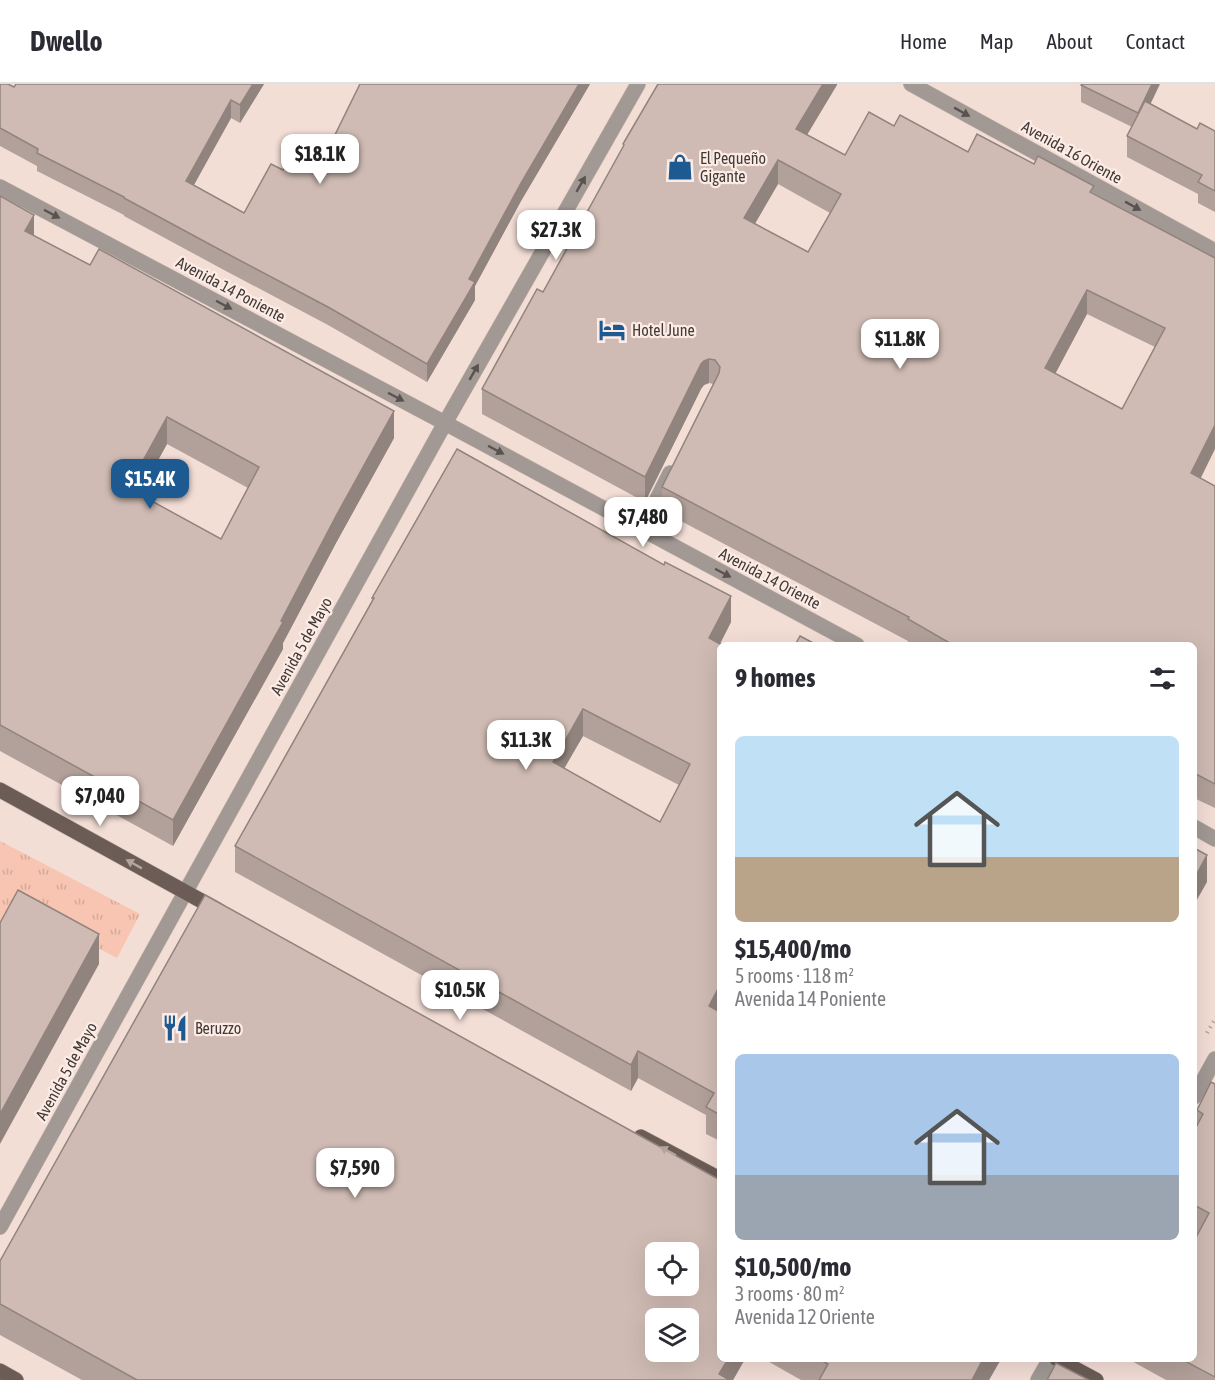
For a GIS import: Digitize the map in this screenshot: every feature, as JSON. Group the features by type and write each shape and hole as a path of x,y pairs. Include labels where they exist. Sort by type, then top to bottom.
{"main road":[{"path":"0,790 227,915"},
{"path":"626,1128 717,1177"},
{"path":"1063,1362 1096,1380"},
{"path":"0,1371 16,1380"}],"street":[{"name":"Avenida 5 de Mayo","path":"0,1227 445,423 638,84"},
{"name":"Avenida 16 Oriente","path":"911,84 1215,251"},
{"name":"Avenida 14 Poniente","path":"0,187 445,423"},
{"name":"Avenida 14 Oriente","path":"445,423 851,642"},
{"path":"642,529 678,456"},
{"path":"1197,829 1215,839"},
{"path":"1197,1092 1215,1059"},
{"path":"1038,1380 1048,1362"}],"green space":[{"path":"0,841 140,914 117,958 12,903 0,925"}],"building":[{"path":"0,84 14,87 16,84 253,84 240,105 231,100 186,181 244,213 271,164 283,170 299,141 325,155 360,84 579,84 521,183 469,279 475,282 427,364 328,307 124,197 37,153 38,149 0,128"},
{"path":"658,84 823,84 796,129 845,155 869,112 894,126 900,115 968,152 977,134 1034,164 1038,156 1094,186 1090,192 1215,258 1215,425 1191,473 1215,486 1215,784 1197,775 1197,642 948,642 908,619 909,617 662,487 719,373 720,367 715,360 709,359 701,364 645,477 482,389 537,289 543,292","holes":["778,160 841,194 808,252 744,218","1087,290 1165,328 1122,409 1045,368"]},
{"path":"1082,84 1152,84 1138,113"},
{"path":"1145,101 1197,129 1200,123 1215,131 1215,191 1198,182 1202,175 1127,136"},
{"path":"0,196 34,215 25,231 90,265 99,249 394,411 336,516 281,621 283,622 173,820 0,725","holes":["167,417 259,467 221,539 128,488"]},
{"path":"457,449 664,565 665,562 731,596 709,638 717,642 717,991 709,1006 717,1010 717,1113 706,1107 714,1093 638,1051 631,1065 235,846 374,598 372,598","holes":["583,709 690,764 660,822 553,762"]},
{"path":"800,636 811,642 797,642"},
{"path":"1197,850 1207,855 1197,873"},
{"path":"18,890 99,934 0,1114 0,923"},
{"path":"205,895 717,1178 717,1362 726,1362 719,1374 727,1380 137,1380 0,1304 0,1261"},
{"path":"1211,1082 1215,1084 1215,1377 1187,1362 1197,1362 1197,1235 1209,1213 1197,1207 1197,1125 1203,1114 1197,1110"},
{"path":"824,1362 981,1362 972,1380 819,1380 828,1364"},
{"path":"1056,1363 1089,1380 1047,1380"}],"place":[{"name":"El Pequeño Gigante","path":"680,167"},
{"name":"Hotel June","path":"612,330"},
{"name":"Beruzzo","path":"175,1028"}]}
